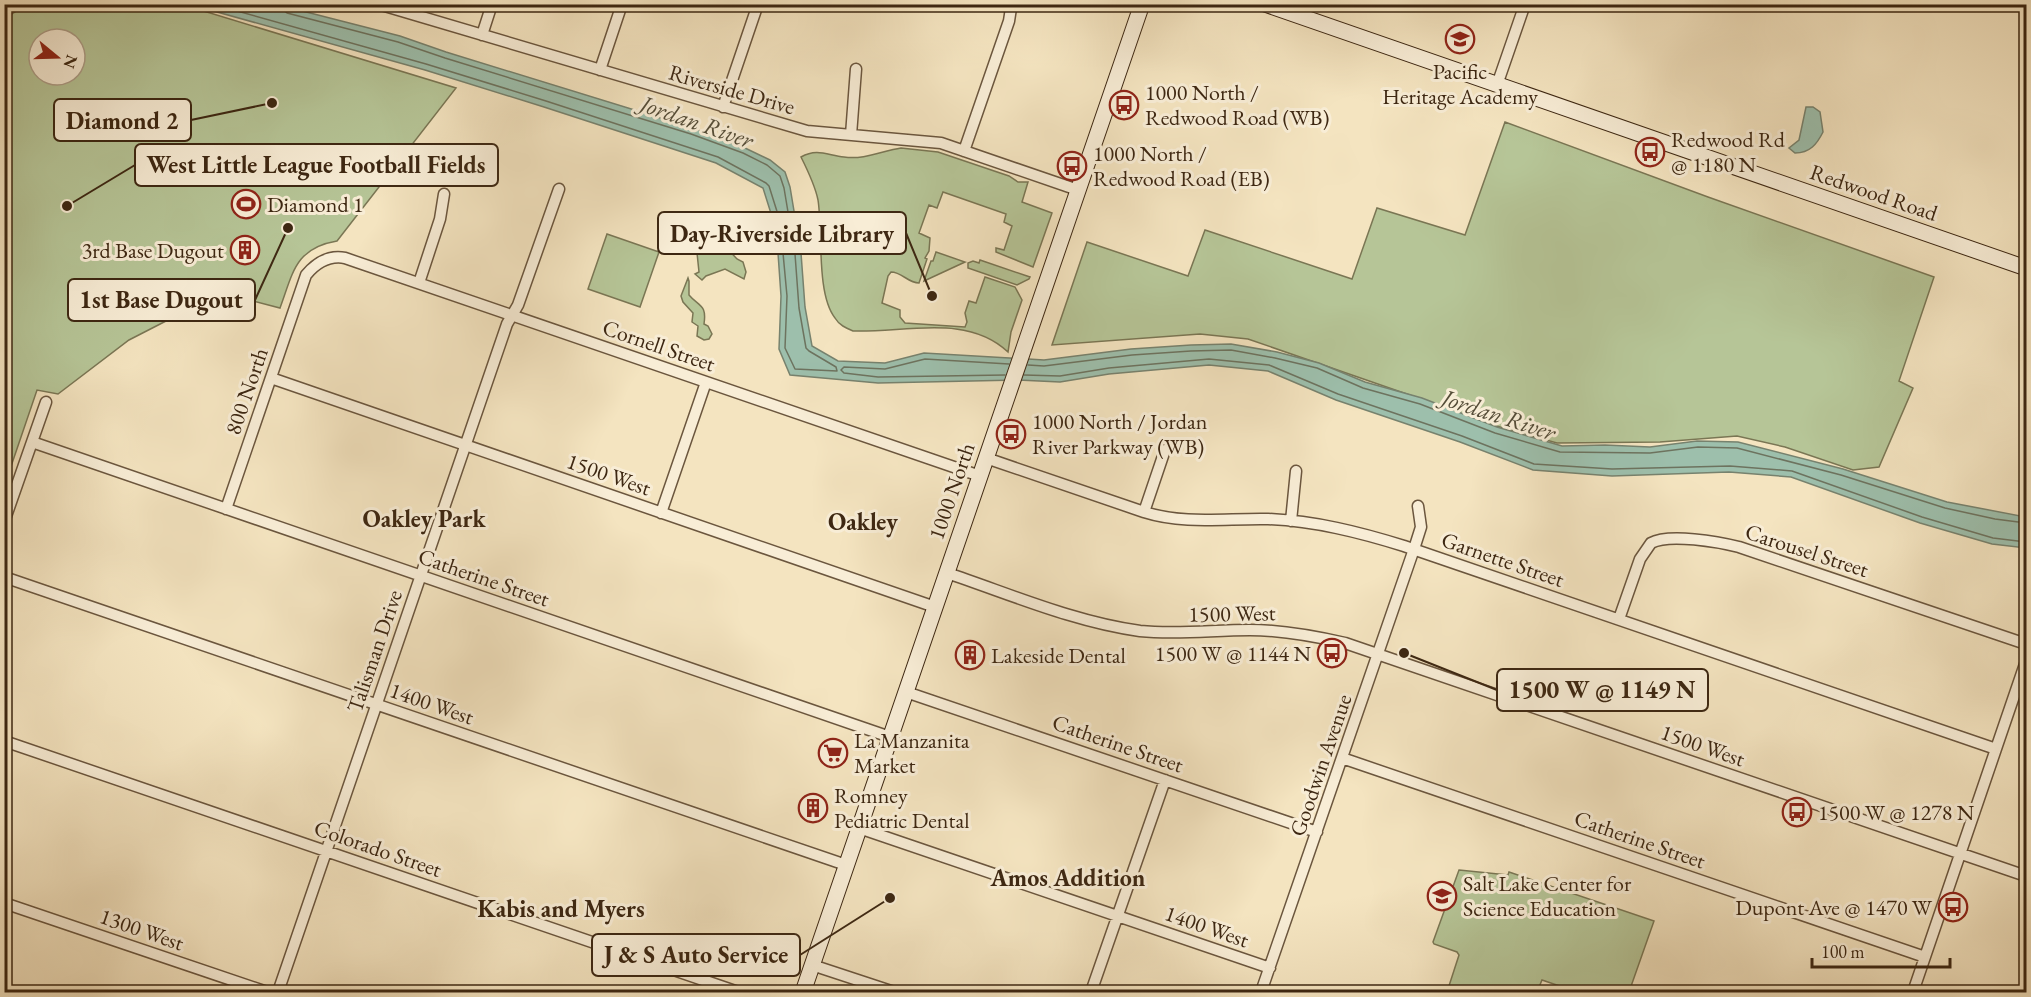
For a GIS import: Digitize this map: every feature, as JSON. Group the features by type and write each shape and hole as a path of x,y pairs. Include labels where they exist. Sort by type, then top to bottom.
{"street":[{"name":"Riverside Drive","path":"378,4 807,131 933,142 1078,190"},
{"path":"482,35 492,4"},
{"path":"600,70 622,4"},
{"path":"723,106 758,4"},
{"path":"964,151 1009,21 1011,8 1007,4"},
{"name":"1000 North","path":"803,993 1142,4"},
{"name":"Redwood Road","path":"1265,4 2026,268"},
{"path":"1497,86 1525,4"},
{"path":"851,135 856,69"},
{"name":"Talisman Drive","path":"278,993 507,324 518,305 559,189"},
{"path":"419,283 440,219 444,194"},
{"name":"Cornell Street","path":"324,260 345,258 980,476"},
{"name":"800 North","path":"226,509 306,275 324,260"},
{"name":"1500 West","path":"271,378 935,607"},
{"path":"661,513 706,382"},
{"path":"4,522 46,402"},
{"name":"Catherine Street","path":"32,442 890,737"},
{"path":"1144,512 1165,450"},
{"name":"Garnette Street","path":"986,458 1144,512 1183,520 1291,521 1340,528 1414,549 1996,749"},
{"path":"1291,521 1296,471"},
{"name":"Goodwin Avenue","path":"1262,993 1414,549 1421,527 1418,506"},
{"name":"Carousel Street","path":"1619,619 1640,559 1651,543 1667,539 1696,540 1739,547 2026,644"},
{"name":"1500 West","path":"947,573 1072,615 1119,627 1182,633 1250,630 1286,632 1322,638 1378,654 2026,876"},
{"name":"1400 West","path":"4,577 846,865"},
{"path":"1913,993 2026,661"},
{"name":"Catherine Street","path":"906,692 1317,832"},
{"name":"Colorado Street","path":"4,741 738,993"},
{"name":"Catherine Street","path":"1342,758 1925,957"},
{"path":"1091,993 1165,780"},
{"name":"1400 West","path":"860,828 1270,968"},
{"name":"1300 West","path":"4,903 267,993"},
{"path":"812,965 894,993"}],"shaded area":[{"path":"27,4 184,5 456,88 337,241 323,244 304,256 293,273 280,308 241,298 205,301 129,340 58,394 37,390 5,484 4,19"},
{"path":"1505,122 1934,277 1899,381 1913,388 1879,467 1853,470 1785,447 1737,436 1660,442 1557,443 1475,420 1248,339 1200,334 1052,345 1087,242 1188,276 1205,230 1352,279 1377,208 1465,235"},
{"path":"901,148 938,152 1009,176 1018,182 1028,182 1022,202 1052,213 1033,267 996,252 996,248 1004,250 1012,226 1004,222 1006,214 943,192 937,208 929,205 919,233 930,238 929,251 919,283 895,272 891,272 888,276 882,303 900,310 900,317 905,323 965,327 967,322 965,313 969,301 976,303 985,277 1015,287 1022,300 1011,332 1008,352 992,340 954,329 853,331 839,323 829,307 821,262 818,200 801,157 812,153 822,153 851,158"},
{"path":"696,222 743,262 746,272 744,279 725,269 706,276 702,280 695,274 699,272 694,224"},
{"path":"607,234 659,252 640,307 588,289"},
{"path":"936,252 965,262 924,281 931,261"},
{"path":"980,260 1030,277 1017,285 968,268 968,263 973,261 979,263"},
{"path":"688,278 689,295 703,309 704,324 708,326 712,334 709,339 704,340 697,336 698,326 692,322 693,313 683,302 681,296"},
{"path":"1459,870 1508,875 1509,872 1654,921 1629,992 1577,992 1542,980 1537,992 1447,992 1459,955 1433,942"}],"water":[{"path":"192,5 279,5 400,36 693,128 770,160 785,172 790,187 801,253 805,307 812,346 838,361 885,363 924,353 1044,360 1131,349 1231,344 1277,352 1319,363 1365,382 1422,398 1497,427 1562,446 1650,447 1697,441 1738,442 1843,469 1947,502 2026,517 2026,548 1992,544 1920,523 1791,477 1729,472 1612,476 1533,470 1460,442 1336,400 1268,371 1209,365 1109,374 1060,382 1018,380 878,383 790,375 779,349 781,296 778,253 774,223 763,188 716,163 544,107 425,70"},
{"path":"1806,107 1813,107 1820,112 1823,132 1812,147 1795,153 1789,148 1799,140"}],"place":[{"name":"Pacific Heritage Academy","path":"1460,39"},
{"name":"Diamond 2","path":"272,103"},
{"name":"1000 North / Redwood Road (WB)","path":"1124,105"},
{"name":"Redwood Rd @ 1180 N","path":"1650,152"},
{"name":"1000 North / Redwood Road (EB)","path":"1072,166"},
{"name":"Diamond 1","path":"246,204"},
{"name":"West Little League Football Fields","path":"67,206"},
{"name":"1st Base Dugout","path":"288,228"},
{"name":"3rd Base Dugout","path":"245,250"},
{"name":"Day-Riverside Library","path":"932,296"},
{"name":"1000 North / Jordan River Parkway (WB)","path":"1011,434"},
{"name":"1500 W @ 1144 N","path":"1332,653"},
{"name":"1500 W @ 1149 N","path":"1404,653"},
{"name":"Lakeside Dental","path":"970,655"},
{"name":"La Manzanita Market","path":"833,753"},
{"name":"Romney Pediatric Dental","path":"813,808"},
{"name":"1500 W @ 1278 N","path":"1797,812"},
{"name":"Salt Lake Center for Science Education","path":"1442,896"},
{"name":"J & S Auto Service","path":"890,898"},
{"name":"Dupont Ave @ 1470 W","path":"1953,907"}],"district":[{"name":"Oakley Park","path":"424,519"},
{"name":"Oakley","path":"863,522"},
{"name":"Amos Addition","path":"1068,878"},
{"name":"Kabis and Myers","path":"561,909"}],"water label":[{"name":"Jordan River","path":"697,122"},
{"name":"Jordan River","path":"1499,415"}]}
